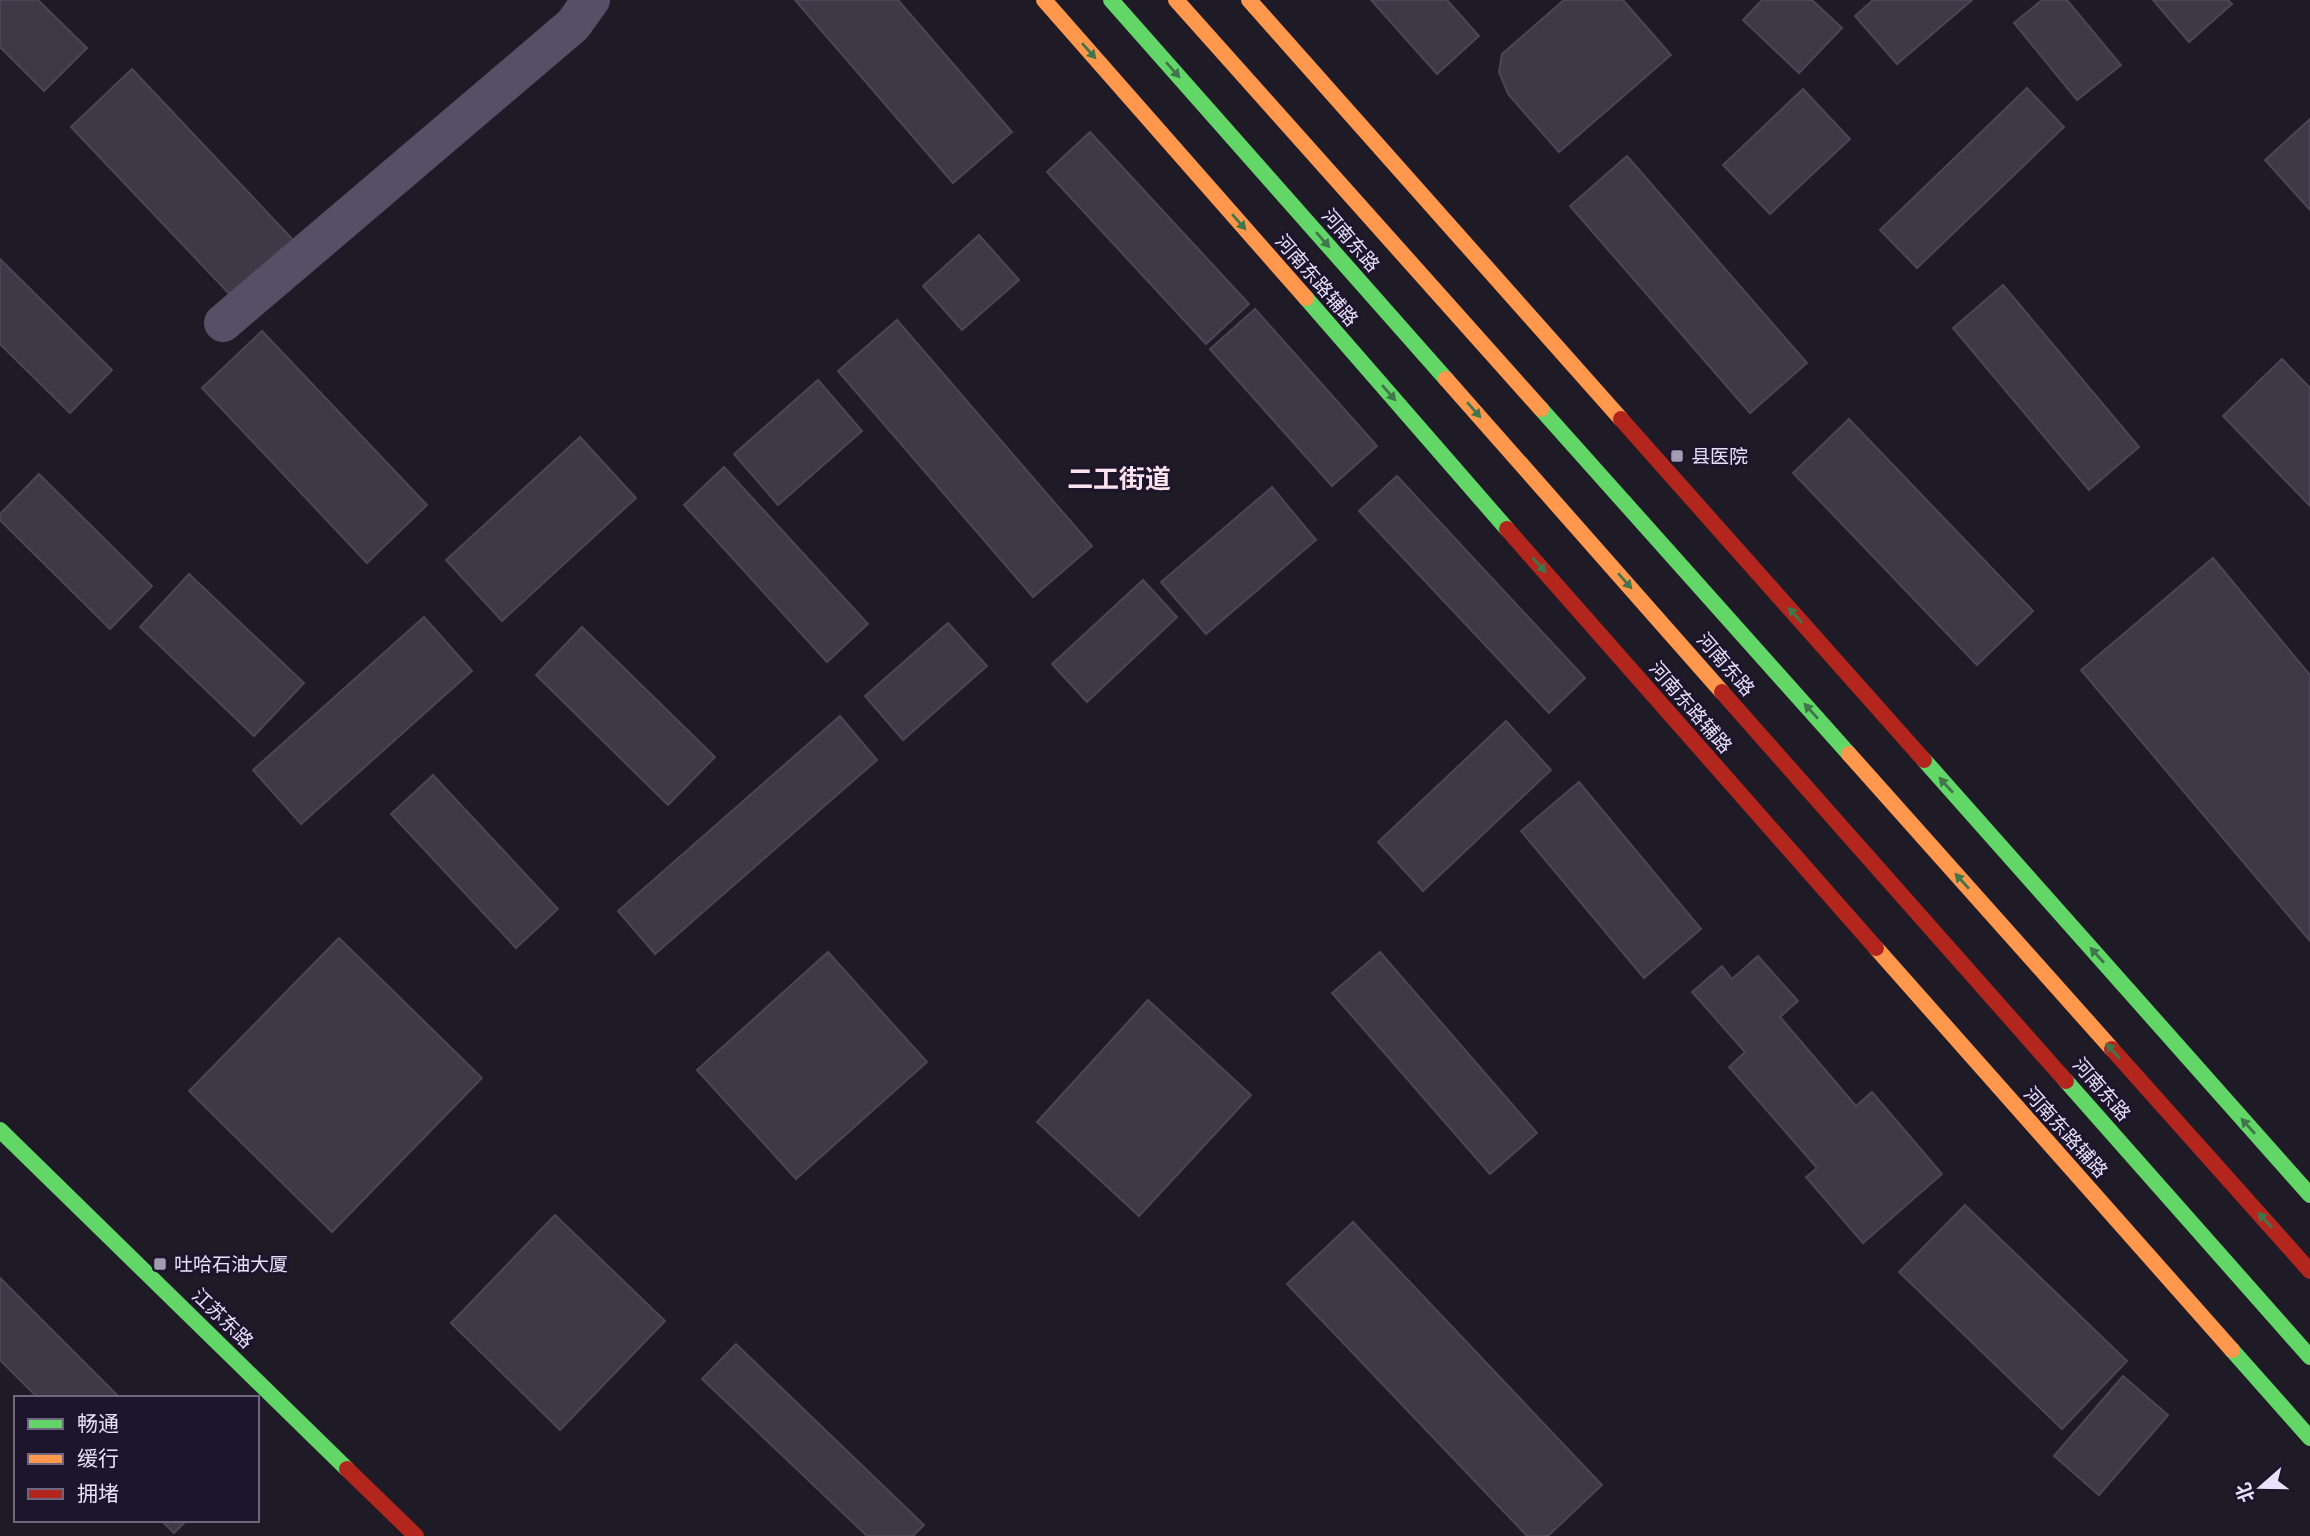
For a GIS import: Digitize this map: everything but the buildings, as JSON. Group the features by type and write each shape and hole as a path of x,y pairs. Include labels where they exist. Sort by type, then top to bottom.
{"street":[{"path":"223,323 573,25 591,0"},
{"name":"河南东路辅路","path":"1044,0 1905,982 2310,1438"},
{"name":"河南东路","path":"1111,0 2310,1357"},
{"name":"河南东路","path":"1176,0 2310,1271"},
{"path":"1249,0 2310,1195"},
{"name":"江苏东路","path":"0,1130 416,1536"}],"traffic: fast":[{"path":"1111,0 1446,379"},
{"path":"1306,298 1507,529"},
{"path":"1541,409 1849,754"},
{"path":"1924,760 2310,1195"},
{"path":"2066,1081 2310,1357"},
{"path":"0,1130 347,1469"},
{"path":"2232,1350 2310,1438"}],"traffic: slow":[{"path":"1044,0 1306,298"},
{"path":"1176,0 1541,409"},
{"path":"1249,0 1621,419"},
{"path":"1446,379 1722,692"},
{"path":"1849,754 2112,1049"},
{"path":"1876,948 2232,1350"}],"traffic: jam":[{"path":"1621,419 1924,760"},
{"path":"1507,529 1876,948"},
{"path":"1722,692 2066,1081"},
{"path":"2112,1049 2310,1271"},
{"path":"347,1469 416,1536"}],"place":[{"name":"县医院","path":"1677,456"},
{"name":"吐哈石油大厦","path":"160,1264"}],"district":[{"name":"二工街道","path":"1119,479"}]}
